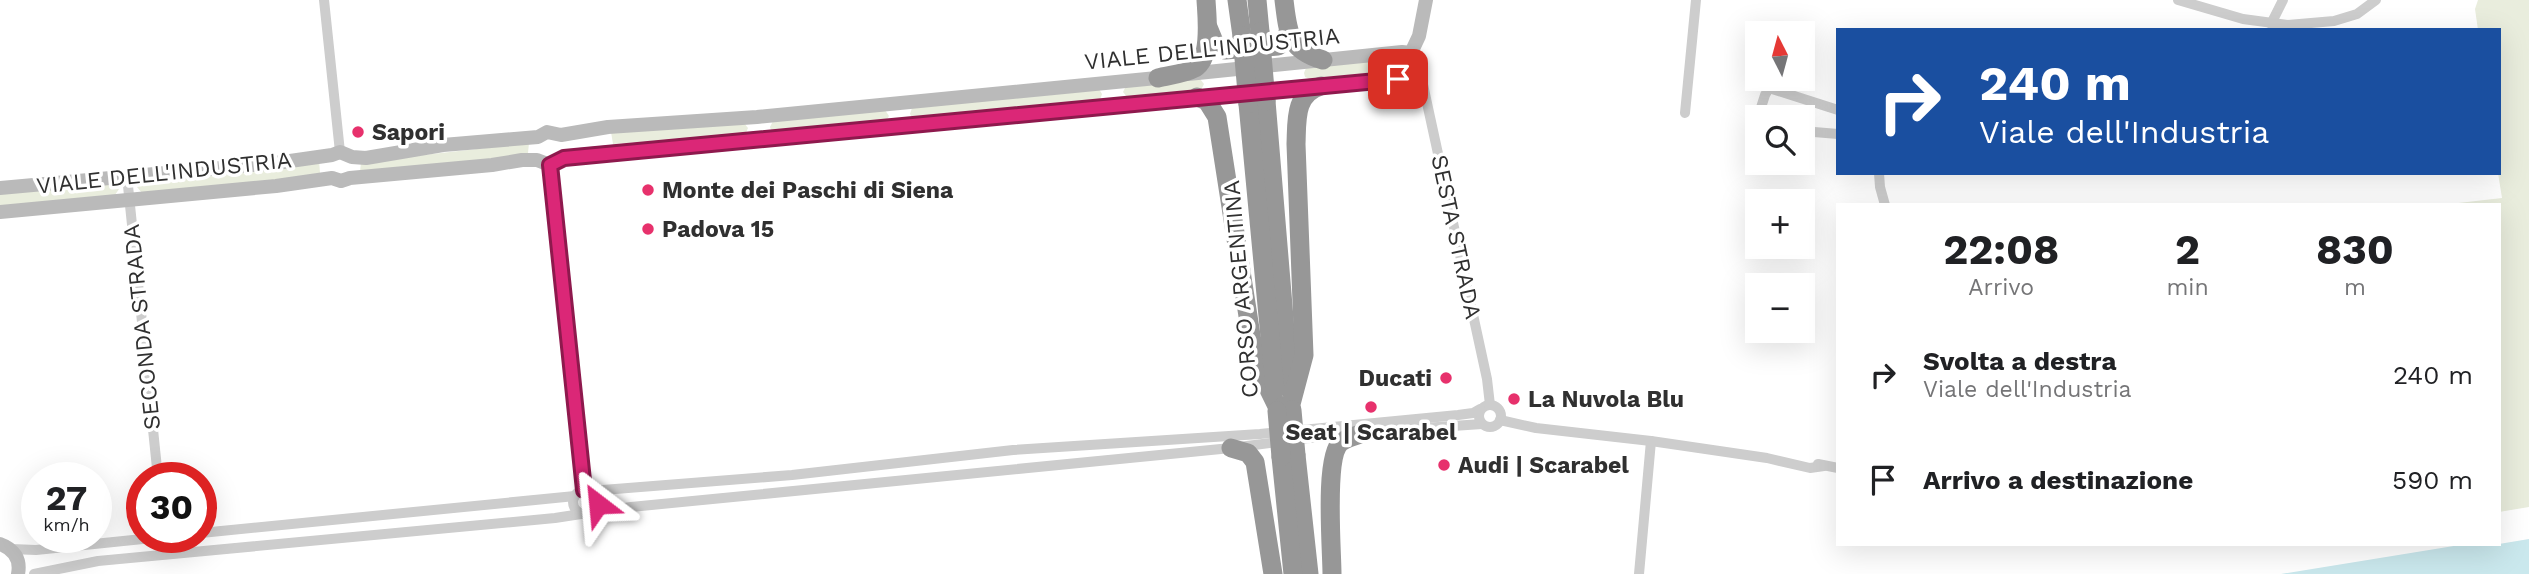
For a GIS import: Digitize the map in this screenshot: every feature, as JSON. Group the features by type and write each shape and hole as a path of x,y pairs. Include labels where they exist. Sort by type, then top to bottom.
{"highway":[{"path":"1158,78 1187,71 1198,66 1204,58 1206,0"},
{"name":"CORSO ARGENTINA","path":"1237,0 1251,34"},
{"name":"CORSO ARGENTINA","path":"1257,0 1251,34 1289,456 1293,574"},
{"path":"1207,26 1215,44 1226,50 1278,46 1286,39 1288,32 1284,0"},
{"path":"1288,32 1300,51 1323,60"},
{"path":"1284,407 1304,355 1297,110 1306,94 1321,86"},
{"path":"1197,97 1207,101 1217,117 1255,361 1284,407"},
{"path":"1332,574 1330,510 1333,456 1340,442 1362,433"},
{"path":"1231,448 1248,453 1255,463 1273,574"},
{"name":"CORSO ARGENTINA","path":"1289,456 1310,574"}],"street":[{"path":"324,0 341,154 355,168 350,177"},
{"path":"1413,74 1417,68 1416,59 1410,53 1419,36 1426,0"},
{"path":"1685,113 1696,0"},
{"path":"2178,0 2196,3 2243,19 2271,24 2334,21 2357,14 2376,0"},
{"path":"2271,24 2283,0"},
{"name":"VIALE DELL'INDUSTRIA","path":"0,188 276,163 341,154 374,157 443,145 538,137 547,132 561,135 608,127 757,117 1410,53"},
{"name":"VIALE DELL'INDUSTRIA","path":"0,212 276,186 332,178 341,181 350,177 544,162 1398,79 1413,74"},
{"name":"SESTA STRADA","path":"1413,74 1422,80 1487,379 1485,407"},
{"path":"1762,105 1769,88 1836,109"},
{"path":"895,103 897,127"},
{"path":"757,117 759,140"},
{"path":"1815,132 1836,134"},
{"path":"561,135 567,146 564,158"},
{"path":"538,137 533,145 544,162 583,492 574,507 586,514"},
{"name":"VIALE DELL'INDUSTRIA","path":"332,178 328,174 326,164 341,154"},
{"path":"1879,175 1884,203"},
{"name":"SECONDA STRADA","path":"127,176 156,462"},
{"path":"217,531 583,492 792,475 1018,452 1316,429 1458,415 1473,413 1485,407 1498,408 1500,420"},
{"path":"1482,424 1479,417 1485,407"},
{"path":"34,574 99,561 586,514 1362,433 1482,424 1492,427 1500,420"},
{"path":"1500,420 1536,428 1767,458 1789,457 1836,468"},
{"path":"1639,574 1651,441"},
{"path":"1006,471 1005,461 1018,452"},
{"path":"973,456 990,460 990,467 982,473"},
{"path":"792,475 794,491"},
{"path":"583,492 598,500 596,509 586,514"},
{"path":"5,547 36,550 126,541"},
{"path":"5,547 18,560 18,574"}],"green space":[{"path":"2478,0 2529,0 2529,507 2501,512 2501,203 2458,203 2502,198 2498,175 2501,175 2501,28 2478,28 2475,9"},
{"path":"1401,58 1405,63 1400,70 1310,79 1305,77 1304,73 1306,68"},
{"path":"1200,79 1204,84 1201,90 1127,97 1123,92 1126,86"},
{"path":"1099,89 1102,94 1100,100 913,119 910,114 912,108"},
{"path":"885,110 889,116 886,121 771,130 770,127 773,121"},
{"path":"744,123 748,128 745,135 613,144 611,132"},
{"path":"529,143 528,153 511,158 360,172 361,162"},
{"path":"319,160 320,173 279,180 142,193 137,187 140,181"},
{"path":"114,183 119,189 115,195 0,206 0,194"}],"water":[{"path":"2529,539 2529,574 2281,574 2454,546 2501,546 2501,544"}],"place":[{"name":"Sapori","path":"358,132"},
{"name":"Monte dei Paschi di Siena","path":"648,190"},
{"name":"Padova 15","path":"648,229"},
{"name":"Ducati","path":"1446,378"},
{"name":"La Nuvola Blu","path":"1514,399"},
{"name":"Seat | Scarabel","path":"1371,407"},
{"name":"Audi | Scarabel","path":"1444,465"}],"route":[{"path":"598,504 594,493 584,490 550,165 579,155 1398,79"}]}
